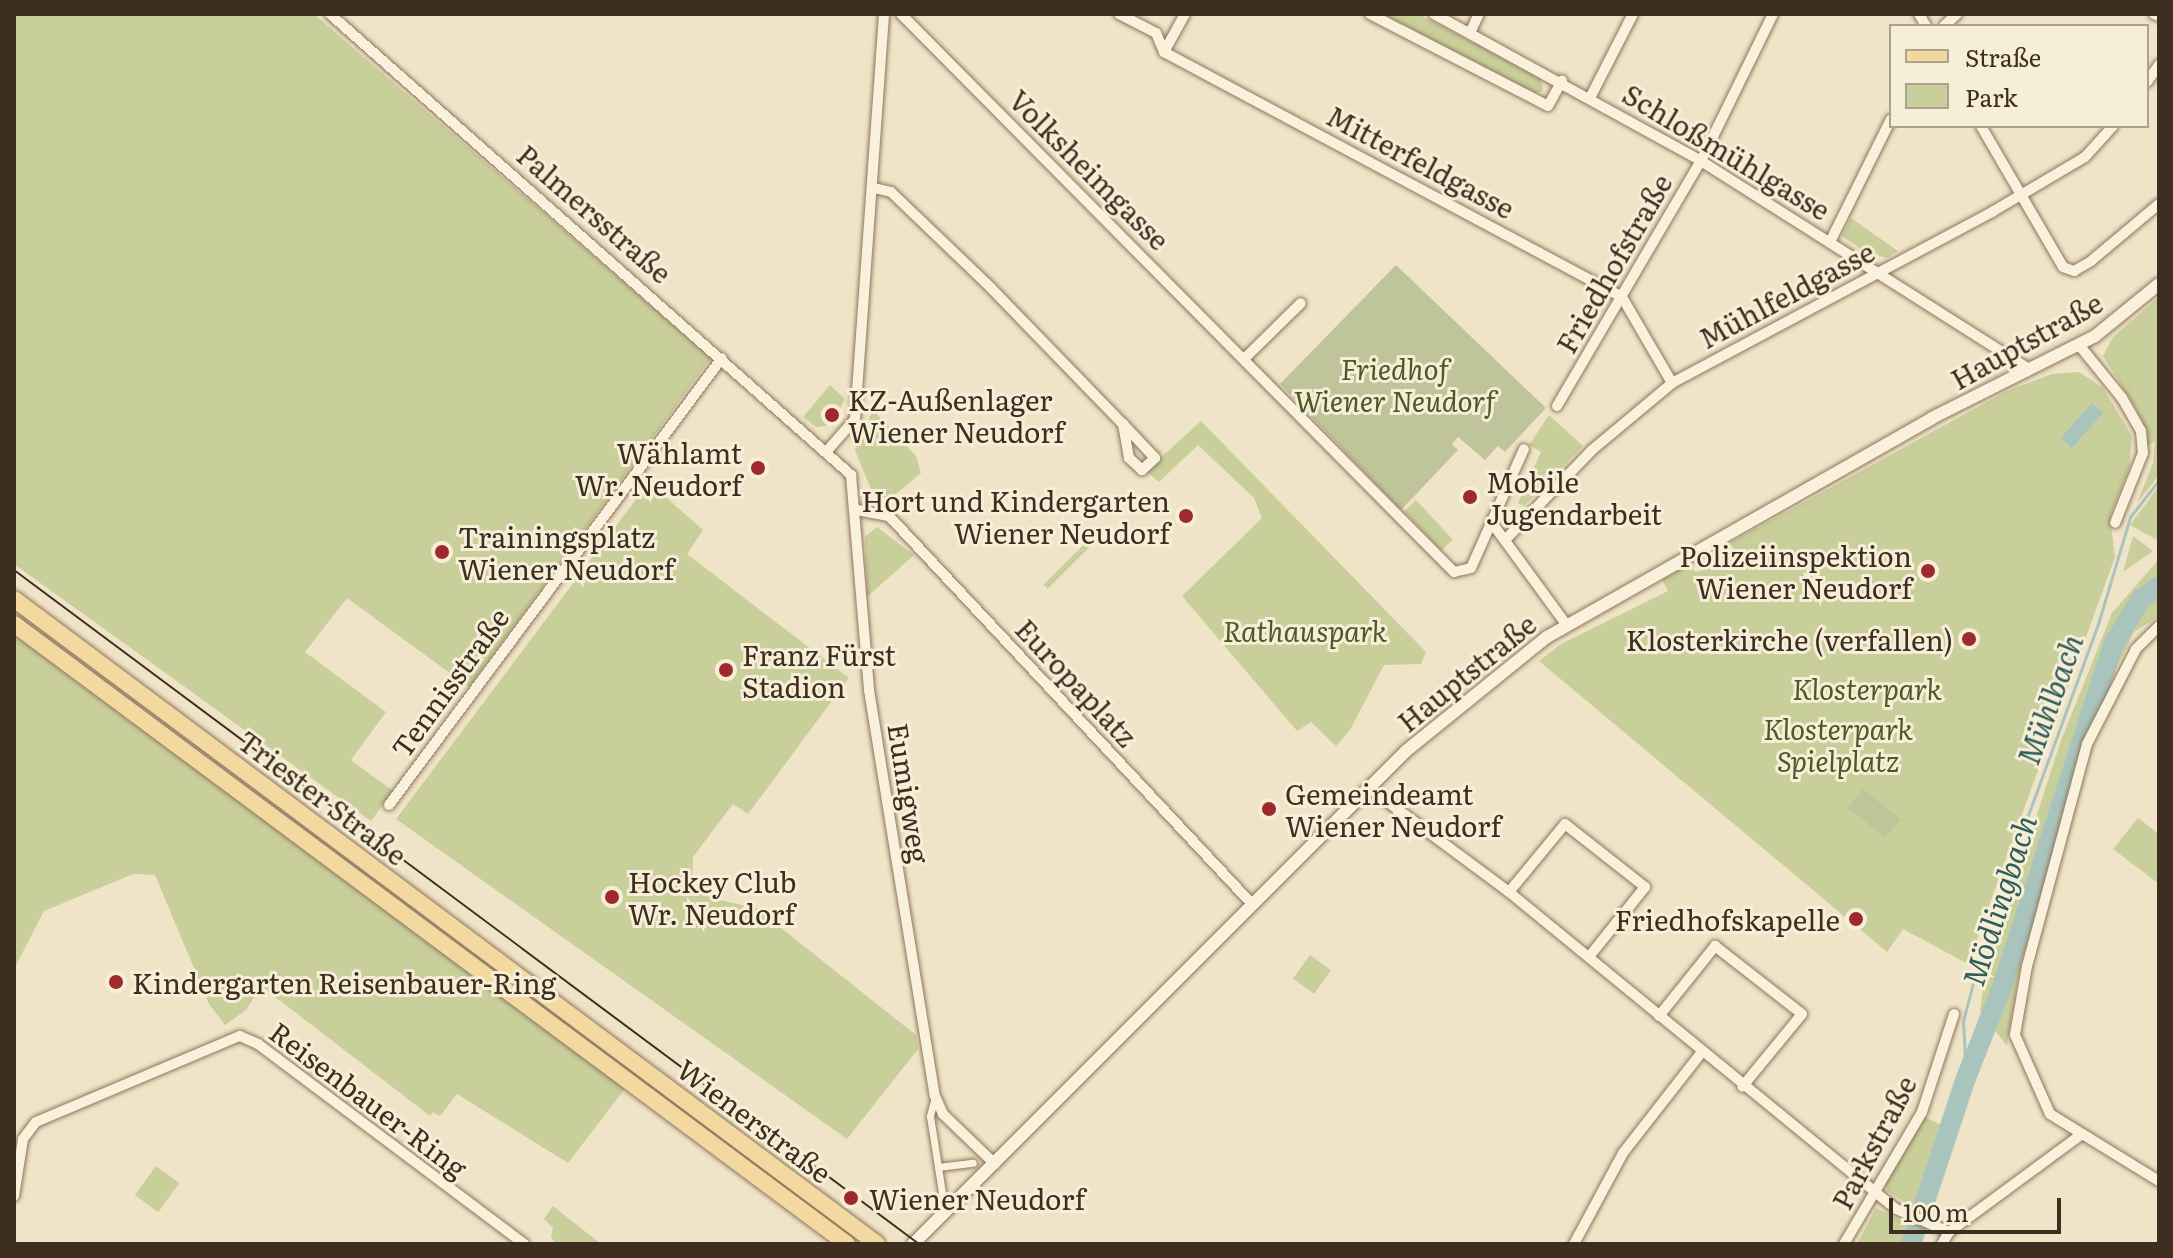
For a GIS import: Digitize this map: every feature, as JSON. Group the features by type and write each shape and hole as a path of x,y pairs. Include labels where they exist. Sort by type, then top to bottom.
{"main road":[{"name":"Triester Straße","path":"14,599 598,1045"},
{"name":"Triester Straße","path":"14,624 598,1045"},
{"name":"Wienerstraße","path":"598,1045 847,1244"},
{"name":"Wienerstraße","path":"598,1045 877,1244"}],"street":[{"name":"Palmersstraße","path":"330,14 826,452"},
{"path":"826,452 855,419 874,188 884,14"},
{"name":"Volksheimgasse","path":"901,14 1454,572 1471,568 1492,523"},
{"name":"Mitterfeldgasse","path":"1119,14 1156,33 1164,52 1622,297"},
{"path":"1164,52 1185,14"},
{"path":"1370,14 1548,106 1562,81"},
{"name":"Schloßmühlgasse","path":"1434,14 1591,96 1701,161 2027,368"},
{"path":"1470,33 1479,14"},
{"path":"1591,96 1633,14"},
{"name":"Friedhofstraße","path":"1557,406 1701,161 1773,14"},
{"path":"1830,242 1889,123"},
{"path":"1982,128 2063,267 2074,271 2159,204"},
{"name":"Mühlfeldgasse","path":"1507,538 1592,450 1672,383 2085,157 2111,128"},
{"path":"874,188 891,192 1123,424"},
{"name":"Hauptstraße","path":"913,1244 1369,788 1457,708 1566,624 2027,368 2079,345 2159,284"},
{"path":"1622,297 1672,383"},
{"path":"1245,358 1301,303"},
{"path":"2079,345 2122,398 2141,431 2143,453 2115,523"},
{"name":"Tennisstraße","path":"389,805 722,358"},
{"path":"1524,449 1492,523 1507,538 1566,624"},
{"name":"Eumigweg","path":"826,452 851,475 857,510 866,666 935,1096 943,1114 995,1164"},
{"name":"Europaplatz","path":"857,510 889,516 1252,904"},
{"path":"2159,626 2136,649 2087,744 2027,966 2015,1035 2050,1114 2159,1181"},
{"path":"1369,788 1509,892 1742,1087 1876,1192 1913,1217 1949,1232"},
{"path":"1509,892 1565,824 1645,887 1589,957"},
{"path":"1659,1016 1715,946 1802,1014 1742,1087"},
{"name":"Parkstraße","path":"1844,1244 1922,1112 1954,1014"},
{"name":"Reisenbauer-Ring","path":"14,1196 17,1156 23,1139 46,1116 240,1036 258,1044 524,1244"},
{"path":"1574,1244 1623,1153 1701,1053"},
{"path":"935,1096 930,1116 942,1193"},
{"path":"1942,1244 1949,1232 2082,1134"},
{"path":"938,1167 973,1163"}],"green space":[{"path":"14,14 314,14 711,358 469,687 347,598 305,652 386,712 351,760 393,791 371,821 14,564"},
{"path":"1383,14 1418,14 1541,78 1543,91 1535,93"},
{"path":"1851,218 1898,251 1887,258 1867,253 1842,236"},
{"name":"Friedhof Wiener Neudorf","path":"1396,265 1546,408 1505,452 1498,446 1485,460 1458,437 1452,444 1458,450 1401,510 1280,384"},
{"path":"2159,297 2159,475 2137,503 2153,463 2155,441 2146,447 2146,431 2135,407 2103,356 2113,337"},
{"name":"Klosterpark","path":"2079,372 2103,388 2132,436 2129,469 2110,516 2115,557 1968,964 1903,929 1887,952 1539,661 1561,644 1668,591 1662,580 1690,564 1695,572 1707,569 1735,552 1730,543 2007,391 2052,374"},
{"path":"830,385 845,399 839,411 832,407 825,416 830,421 826,426 816,427 803,417"},
{"path":"873,410 916,456 921,473 889,500 872,492 855,450"},
{"path":"1549,415 1583,446 1524,506 1518,503 1541,452 1529,445"},
{"name":"Rathauspark","path":"1201,421 1426,652 1421,664 1384,665 1350,730 1336,746 1311,722 1297,731 1182,596 1262,518 1254,498 1198,445 1159,482 1146,471"},
{"path":"649,482 703,530 687,554 849,678 748,814 733,804 693,857 692,884 711,898 756,908 916,1035 918,1049 847,1139 396,819"},
{"path":"2159,486 2159,541 2130,525"},
{"path":"1416,500 1453,539 1441,550 1404,511"},
{"path":"1103,525 1107,529 1048,589 1044,584"},
{"path":"877,527 914,555 867,597 865,537"},
{"path":"2133,536 2153,551 2123,572"},
{"path":"2159,559 2159,616 2134,632 2089,723 2081,725 2044,831 2051,845 2017,983 2007,1046 1980,1011 1985,976 2060,743 2112,613"},
{"path":"14,635 627,1086 568,1163 457,1094 440,1116 433,1112 430,1116 261,986 246,1010 225,1025 209,1004 155,875 133,874 44,911 14,969"},
{"path":"1863,789 1900,819 1885,838 1848,808"},
{"path":"2138,818 2159,834 2159,884 2113,849"},
{"path":"1310,955 1331,970 1314,994 1293,978"},
{"path":"1923,1116 1941,1125 1916,1209 1887,1191 1885,1182"},
{"path":"156,1166 179,1183 158,1212 135,1195"},
{"path":"553,1206 601,1244 556,1244 551,1237 553,1228 544,1219"},
{"path":"1876,1208 1909,1224 1900,1244 1857,1244"}],"water":[{"path":"2092,403 2103,413 2072,448 2061,438"}],"waterway":[{"name":"Mühlbach","path":"1966,1078 1963,1021 1990,919 2098,624 2130,517 2159,480"},
{"name":"Mödlingbach","path":"1911,1244 1966,1078 2002,987 2113,645 2141,599 2159,586"}],"tram line":[{"path":"14,570 919,1244"}],"place":[{"name":"KZ-Außenlager Wiener Neudorf","path":"832,415"},
{"name":"Wählamt Wr. Neudorf","path":"758,468"},
{"name":"Mobile Jugendarbeit","path":"1470,497"},
{"name":"Hort und Kindergarten Wiener Neudorf","path":"1186,516"},
{"name":"Trainingsplatz Wiener Neudorf","path":"442,552"},
{"name":"Polizeiinspektion Wiener Neudorf","path":"1928,571"},
{"name":"Klosterkirche (verfallen)","path":"1969,639"},
{"name":"Franz Fürst Stadion","path":"726,670"},
{"name":"Gemeindeamt Wiener Neudorf","path":"1269,809"},
{"name":"Hockey Club Wr. Neudorf","path":"612,897"},
{"name":"Friedhofskapelle","path":"1856,919"},
{"name":"Kindergarten Reisenbauer-Ring","path":"116,982"},
{"name":"Wiener Neudorf","path":"851,1198"}],"park label":[{"name":"Klosterpark Spielplatz","path":"1838,744"}]}
